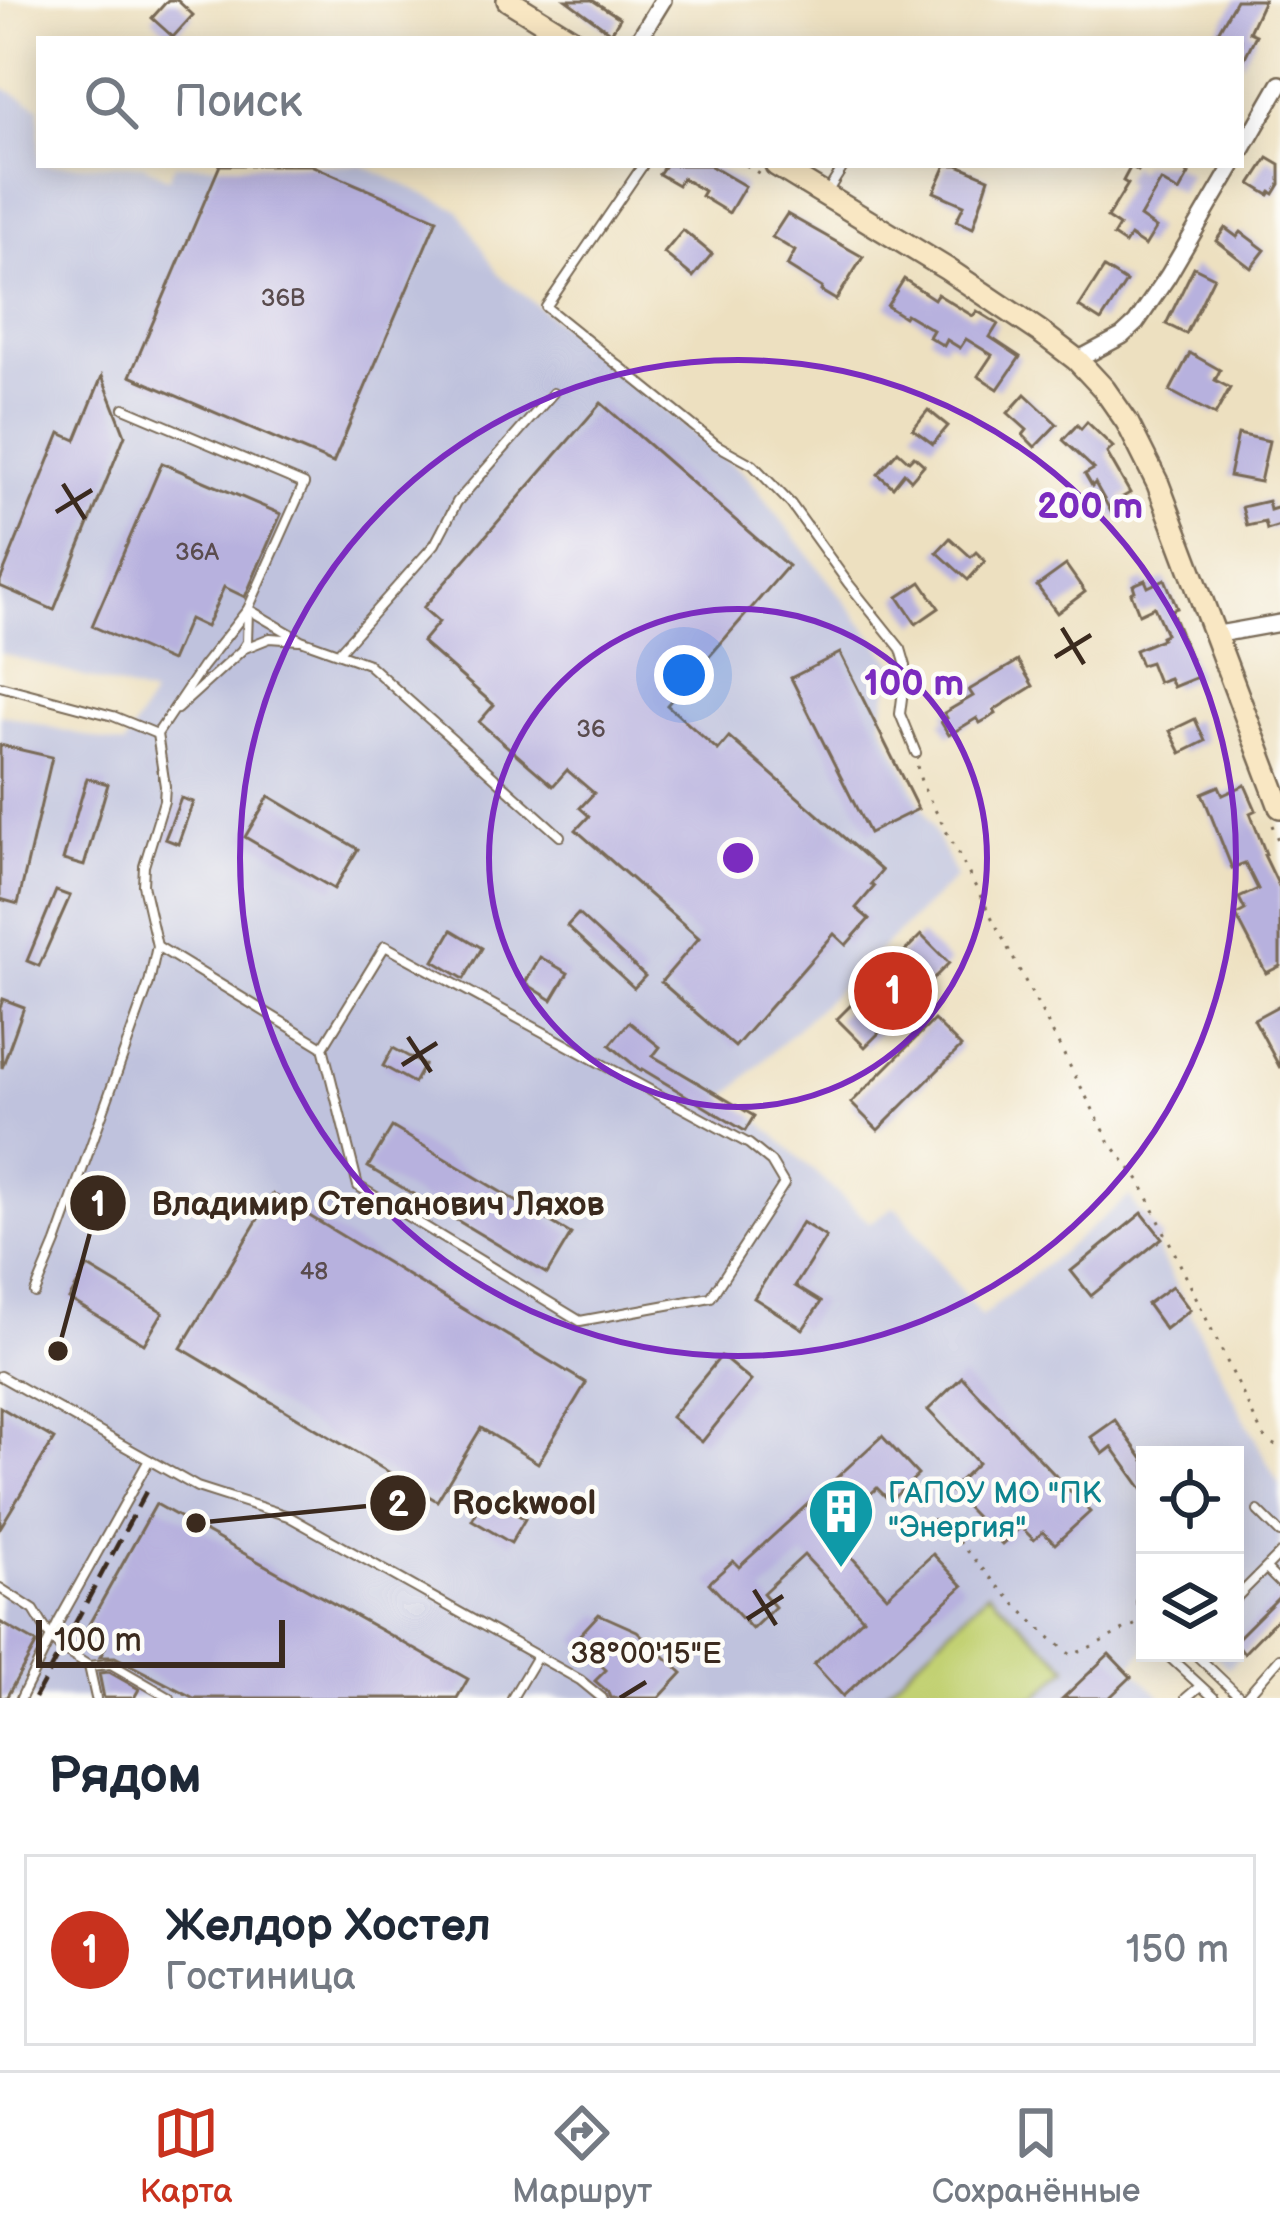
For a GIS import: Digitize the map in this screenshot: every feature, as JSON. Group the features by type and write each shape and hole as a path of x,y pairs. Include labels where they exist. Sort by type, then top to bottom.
{"street":[{"path":"508,0 566,36"},
{"path":"641,36 663,0"},
{"path":"1244,147 1280,84"},
{"path":"1077,360 1136,323 1231,168"},
{"path":"770,171 826,195 998,303 1077,360 1116,404 1158,484 1273,808"},
{"path":"1213,635 1280,623"}],"lane":[{"path":"641,168 546,307 717,445 753,466 791,504 901,649 906,666 900,714 916,753"},
{"path":"826,195 842,168"},
{"path":"338,653 435,544 458,502 553,393"},
{"path":"34,1293 149,983 157,946 143,885 144,866 165,786 157,734 248,609 304,484 124,408"},
{"path":"248,609 301,640 368,664 560,836"},
{"path":"242,651 247,642 248,609"},
{"path":"247,626 259,637 301,640"},
{"path":"167,718 250,644 270,638"},
{"path":"0,686 113,716 157,734"},
{"path":"157,946 323,1047 358,1186 580,1321 711,1297 784,1184 770,1162 749,1144 385,946 323,1047"},
{"path":"0,1376 197,1487 288,1516 580,1680 602,1698"},
{"path":"21,1698 148,1460"},
{"path":"1258,1511 1280,1533"},
{"path":"1244,1591 1280,1554"},
{"path":"1266,1569 1280,1583"},
{"path":"0,1588 34,1610 60,1648 89,1666 111,1664 170,1698"},
{"path":"512,1698 537,1656"},
{"path":"1204,1662 1243,1698 1280,1658"},
{"path":"1175,1662 1214,1698"},
{"path":"89,1666 96,1698"},
{"path":"1186,1698 1200,1686"}],"path":[{"path":"916,753 922,785 1111,1144 1139,1181 1262,1434 1280,1448"},
{"path":"1273,808 1280,845"},
{"path":"913,1532 927,1519 939,1520 1005,1593 1071,1655 1136,1625"}],"shaded area":[{"path":"0,86 36,105 36,168 148,168 168,179 174,168 368,168 459,210 498,274 746,475 894,664 881,720 956,877 724,1098 754,1116 870,1223 893,1207 899,1209 981,1317 1130,1196 1162,1238 1155,1245 1280,1487 1280,1616 1244,1652 1244,1446 1136,1446 1136,1660 1130,1666 1162,1698 0,1698 0,714 124,746 152,696 0,653"}],"green space":[{"path":"988,1592 1068,1667 1035,1698 879,1698"}],"building":[{"path":"168,0 177,0 193,15 174,36 152,18"},
{"path":"566,0 592,0 620,18 611,33"},
{"path":"1236,0 1264,0 1249,32 1256,35 1244,59 1244,36 1216,36"},
{"path":"1268,158 1280,165 1280,184 1269,195 1251,184"},
{"path":"219,168 318,168 437,219 333,463 130,376"},
{"path":"663,168 714,168 745,186 729,213 682,178 678,185 659,174"},
{"path":"945,168 965,168 989,178 973,228 956,221 964,205 934,192"},
{"path":"1130,168 1178,168 1189,174 1179,192 1161,181 1140,217 1156,228 1145,246 1130,236 1125,244 1113,236 1119,226 1107,218 1128,184 1123,181"},
{"path":"787,214 863,257 836,300 787,266 795,251 772,237"},
{"path":"1225,228 1237,237 1241,232 1265,250 1251,268 1216,241"},
{"path":"683,230 712,254 693,277 664,253"},
{"path":"1194,267 1214,277 1186,334 1166,324"},
{"path":"1104,268 1126,282 1101,321 1079,307"},
{"path":"904,279 934,299 937,294 973,316 977,311 998,324 990,337 1020,357 998,389 978,376 992,355 966,339 960,348 947,340 944,346 929,337 933,330 887,306"},
{"path":"1190,353 1220,370 1215,380 1230,388 1215,415 1170,391"},
{"path":"102,376 125,435 54,610 0,586 0,581 60,433 76,440"},
{"path":"1025,394 1057,424 1035,447 1023,435 1027,430 1008,413"},
{"path":"601,403 788,566 667,705 718,750 729,737 882,871 856,908 869,919 846,945 834,934 735,1047 661,982 699,938 576,830 589,816 580,808 594,793 567,770 553,786 479,722 494,705 422,642 439,622 423,608"},
{"path":"928,410 948,426 933,444 913,429"},
{"path":"1087,422 1113,447 1107,453 1130,493 1121,498 1128,512 1115,519 1085,474 1094,469 1063,440"},
{"path":"1238,434 1269,441 1260,482 1229,476"},
{"path":"898,451 924,465 911,480 904,473 893,487 878,474"},
{"path":"162,463 281,514 245,597 224,587 206,627 189,619 171,661 92,626"},
{"path":"1268,501 1270,510 1280,507 1280,526 1267,530 1265,522 1247,526 1242,507"},
{"path":"950,538 971,557 976,552 985,561 968,580 937,552"},
{"path":"1066,565 1085,592 1057,613 1037,586"},
{"path":"1165,579 1177,608 1171,610 1198,677 1173,687 1169,678 1158,682 1150,662 1141,665 1135,650 1166,634 1154,607 1139,614 1133,585 1145,580 1148,587"},
{"path":"921,582 939,608 916,624 898,597"},
{"path":"840,653 918,809 869,833 791,678"},
{"path":"1018,661 1033,686 994,710 996,714 980,723 977,718 949,735 941,722 947,718 944,713 973,696 969,690"},
{"path":"1195,719 1205,741 1181,753 1170,731"},
{"path":"0,745 52,757 18,904 0,899"},
{"path":"87,778 108,784 84,866 63,860"},
{"path":"1245,785 1256,810 1250,813 1264,855 1280,888 1280,966 1266,973 1236,915 1245,910 1239,898 1258,889 1245,863 1232,868 1202,793 1219,786 1223,795"},
{"path":"269,796 358,849 334,889 245,837"},
{"path":"181,798 193,802 178,844 165,839"},
{"path":"56,891 70,896 39,966 27,961"},
{"path":"578,914 645,976 634,988 567,926"},
{"path":"452,930 482,948 464,979 434,961"},
{"path":"921,935 949,963 865,1047 837,1019"},
{"path":"540,957 568,973 552,1000 525,983"},
{"path":"3,999 24,1007 2,1068 0,1008"},
{"path":"1280,1005 1280,1068 1254,1019"},
{"path":"934,1020 961,1047 878,1130 851,1103"},
{"path":"629,1022 660,1047 653,1056 754,1116 745,1131 641,1071 610,1045"},
{"path":"393,1048 424,1065 414,1083 383,1066"},
{"path":"392,1127 571,1234 547,1274 368,1167"},
{"path":"273,1194 586,1383 538,1463 481,1428 437,1501 181,1348"},
{"path":"1142,1213 1162,1238 1091,1296 1071,1271"},
{"path":"802,1222 826,1237 795,1286 821,1302 803,1329 754,1298"},
{"path":"88,1267 163,1312 144,1344 69,1299"},
{"path":"1172,1286 1190,1310 1165,1329 1147,1304"},
{"path":"721,1356 751,1381 702,1442 671,1417"},
{"path":"962,1377 1090,1512 1055,1544 1043,1532 1034,1540 1021,1527 1002,1544 950,1490 978,1463 928,1410"},
{"path":"0,1407 54,1439 0,1528"},
{"path":"1115,1420 1136,1449 1136,1480 1112,1447 1103,1454 1091,1437"},
{"name":"ГАПОУ МО \"ПК \"Энергия\"","path":"882,1436 918,1475 890,1501 877,1488 829,1532 887,1596 933,1554 963,1586 843,1696 814,1664 863,1618 804,1555 763,1593 775,1607 752,1629 709,1583 733,1561 739,1567"},
{"path":"486,1496 525,1519 511,1543 472,1520"},
{"path":"156,1504 468,1679 457,1698 194,1698 115,1657 100,1657 105,1648 83,1635"},
{"path":"1280,1596 1280,1616 1244,1653 1244,1632"},
{"path":"599,1614 637,1631 682,1673 659,1698 610,1698 595,1681 606,1670 575,1640"},
{"path":"0,1622 37,1643 6,1698 0,1698"},
{"path":"1109,1654 1131,1677 1109,1698 1063,1698"},
{"path":"109,1672 139,1689 134,1698 104,1698 99,1673"}],"railway":[{"path":"35,1698 149,1486"}],"place":[{"name":"Желдор Хостел","path":"893,991"},
{"name":"Владимир Степанович Ляхов","path":"58,1351"},
{"name":"Rockwool","path":"196,1523"},
{"name":"ГАПОУ МО \"ПК \"Энергия\"","path":"841,1570"}]}
